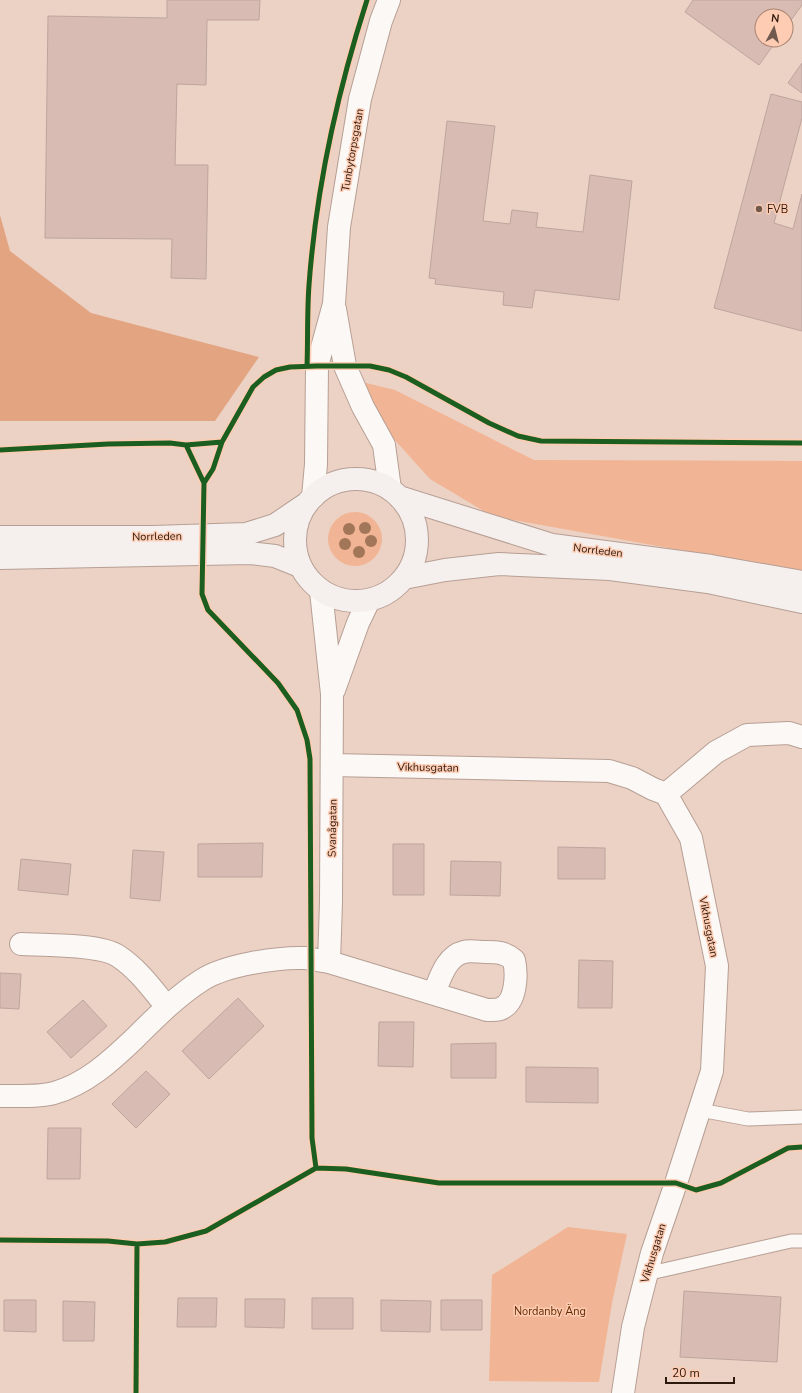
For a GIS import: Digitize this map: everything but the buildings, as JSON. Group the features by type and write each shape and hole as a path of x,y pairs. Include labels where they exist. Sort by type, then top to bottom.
{"main road":[{"path":"343,480 367,480 381,484 395,493 407,506 412,516 417,538 415,557 411,568 404,578 394,589 383,595 357,602 332,597 321,591 311,582 300,566 295,549 295,532 297,522 309,500 321,489 343,480"},
{"name":"Norrleden","path":"395,493 552,545 711,566 802,582"},
{"name":"Norrleden","path":"0,537 153,537 246,534 275,525 309,500"},
{"name":"Norrleden","path":"0,558 250,553 275,556 300,566"},
{"name":"Norrleden","path":"404,578 445,570 499,564 610,569 708,582 802,602"}],"street":[{"name":"Tunbytorpsgatan","path":"309,500 316,464 317,366 334,304 339,227 360,99 389,0"},
{"name":"Tunbytorpsgatan","path":"334,304 345,366 363,407 384,445 395,493"},
{"name":"Svanågatan","path":"321,591 332,694 331,902 329,962"},
{"name":"Svanågatan","path":"332,694 358,623 369,600"},
{"path":"666,794 716,752 747,735 789,733 802,737"},
{"name":"Vikhusgatan","path":"332,765 609,771 632,778 653,790 666,794 691,838 717,966 712,1071 646,1274 633,1327 623,1393"},
{"path":"20,944 94,948 117,955 137,971 167,1007"},
{"path":"0,1096 53,1093 92,1075 118,1054 167,1007 203,980 217,973 242,965 272,960 305,958 329,962 434,993"}],"lane":[{"path":"700,1110 748,1119 802,1117"},
{"path":"646,1274 791,1241 802,1241"}],"green space":[{"path":"362,382 395,390 534,460 802,461 802,572 492,516 430,479 383,427"},
{"path":"355,512 365,514 374,520 380,529 382,539 380,549 374,558 365,564 355,566 345,564 336,558 330,549 328,539 330,529 336,520 345,514"},
{"name":"Nordanby Äng","path":"568,1227 627,1234 612,1303 599,1382 489,1381 492,1275"}],"shaded area":[{"path":"0,215 10,251 91,313 259,357 215,421 0,421"}],"cycle path":[{"path":"307,366 309,285 317,213 338,105 356,34 367,0"},
{"path":"222,442 253,387 264,377 276,370 290,367 370,366 389,370 406,377 489,423 518,436 541,441 802,443"},
{"path":"186,445 222,442 213,469 204,483"},
{"path":"0,450 108,444 170,443 186,445 204,483 202,594 208,610 278,683 297,710 307,740 310,759 312,1138 316,1168 346,1169 439,1183 676,1183 696,1190 721,1183 788,1148 802,1147"},
{"path":"0,1240 108,1241 137,1244 165,1242 206,1231 316,1168"},
{"path":"136,1393 137,1244"}],"place":[{"name":"FVB","path":"759,209"}]}
